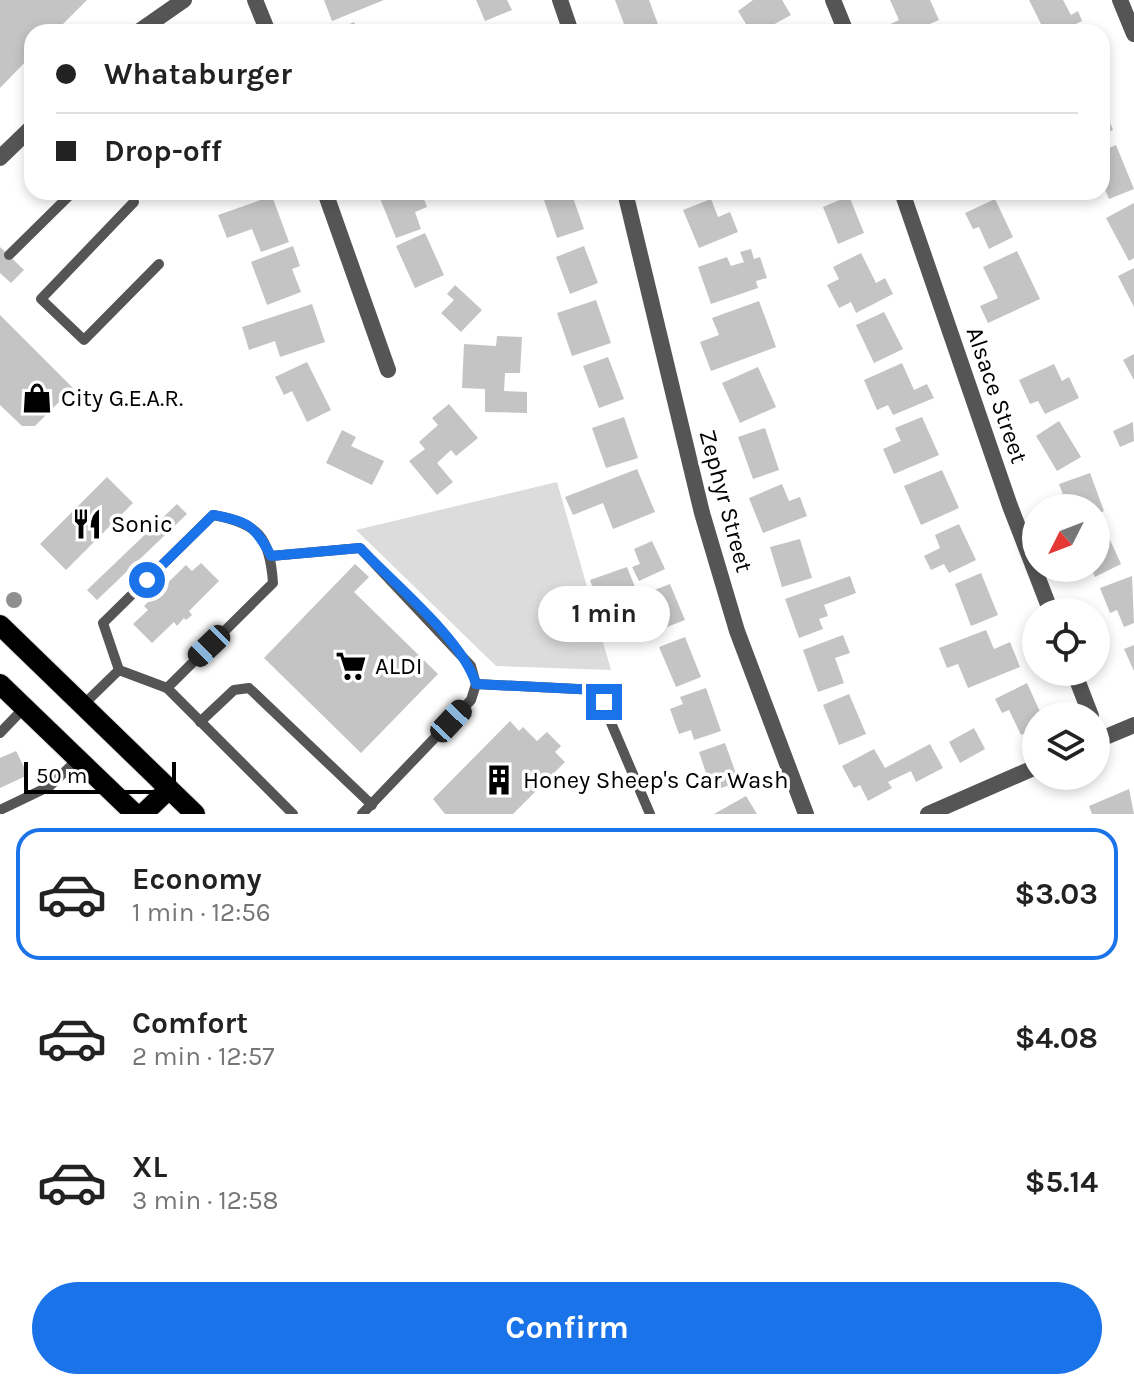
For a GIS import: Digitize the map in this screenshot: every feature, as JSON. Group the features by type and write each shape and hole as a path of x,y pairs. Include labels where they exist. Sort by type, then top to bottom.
{"main road":[{"path":"4,637 83,705 195,814"},
{"path":"0,684 135,814"},
{"path":"143,814 169,789"}],"street":[{"path":"150,24 184,0"},
{"path":"255,0 265,24"},
{"path":"560,0 568,24"},
{"path":"833,0 843,24"},
{"path":"1120,0 1134,34"},
{"path":"0,158 24,135"},
{"path":"328,200 388,370"},
{"name":"Zephyr Street","path":"627,200 706,527 737,631 806,814"},
{"name":"Alsace Street","path":"905,200 1010,506 1046,598"},
{"path":"1110,732 1134,725"},
{"path":"928,814 1022,773"}],"lane":[{"path":"9,255 65,200"},
{"path":"134,202 41,299 84,340 159,264"},
{"path":"119,670 103,623 213,515 236,519 256,529 271,556 273,583 167,688"},
{"path":"271,556 360,548 471,666 476,684 471,700 362,814"},
{"path":"119,670 167,688 293,814"},
{"path":"83,705 119,670"},
{"path":"476,684 597,690 650,814"},
{"path":"200,722 234,690 249,688 372,805"},
{"path":"0,733 24,708"},
{"path":"0,810 50,786 78,759"}],"shaded area":[{"path":"557,482 611,670 496,666 356,530"}],"building":[{"path":"0,0 87,0 63,24 24,24 24,63 0,88"},
{"path":"324,0 384,0 332,21"},
{"path":"476,0 507,0 512,10 485,21"},
{"path":"615,0 649,0 658,24 624,24"},
{"path":"753,0 782,0 791,15 775,24 746,24 738,11"},
{"path":"890,0 930,0 939,20 930,24 891,24 899,20"},
{"path":"1029,0 1063,0 1071,15 1078,11 1082,21 1076,24 1041,24"},
{"path":"1116,145 1134,189 1110,199 1110,148"},
{"path":"261,200 273,200 289,242 261,252 252,229 227,238 218,215"},
{"path":"381,200 424,200 427,207 415,212 421,229 396,238"},
{"path":"544,200 574,200 584,229 557,238"},
{"path":"711,200 718,217 730,212 738,232 699,248 683,210"},
{"path":"840,200 851,200 864,233 838,244 823,207"},
{"path":"995,200 1013,237 989,249 979,227 973,229 965,213"},
{"path":"1134,203 1134,258 1129,261 1106,218"},
{"path":"425,233 444,275 415,288 396,246"},
{"path":"293,246 300,266 292,269 301,292 267,305 251,262"},
{"path":"584,246 598,283 570,294 556,257"},
{"path":"0,247 24,270 11,283 0,273"},
{"path":"751,249 754,259 760,257 767,278 756,281 758,288 711,304 698,267 727,257 731,266 744,262 740,252"},
{"path":"1017,251 1040,299 988,323 980,306 998,298 983,267"},
{"path":"861,253 876,283 885,278 893,294 856,313 851,302 839,308 827,285 839,279 833,267"},
{"path":"1134,268 1134,307 1118,276"},
{"path":"455,285 482,310 461,332 441,313 454,300 447,294"},
{"path":"596,300 611,343 572,356 557,313"},
{"path":"759,301 776,347 711,371 700,342 719,335 712,318"},
{"path":"312,304 325,342 280,357 275,341 249,350 242,327"},
{"path":"884,312 903,349 874,363 856,325"},
{"path":"0,315 73,388 35,426 22,426 0,405"},
{"path":"497,336 522,337 520,373 505,373 504,391 527,392 527,413 485,412 485,389 462,388 464,344 496,346"},
{"path":"1134,354 1134,380 1123,360"},
{"path":"608,357 624,399 599,408 583,366"},
{"path":"307,362 331,410 307,422 292,391 284,395 275,377"},
{"path":"902,363 914,390 927,384 934,398 893,415 888,405 877,410 864,380"},
{"path":"1054,364 1062,381 1069,377 1079,398 1045,414 1038,401 1030,404 1019,380"},
{"path":"758,367 776,407 740,423 722,383"},
{"path":"449,404 478,438 456,456 451,450 437,463 453,482 437,495 409,461 425,449 419,442 438,425 432,418"},
{"path":"624,417 638,458 606,468 592,428"},
{"path":"922,417 939,455 894,474 883,449 901,441 895,428"},
{"path":"1059,421 1081,457 1057,471 1036,436"},
{"path":"1133,422 1134,441 1120,447 1113,431"},
{"path":"765,428 779,470 753,479 738,437"},
{"path":"342,430 356,437 351,446 384,461 372,485 326,463"},
{"path":"637,469 655,512 613,529 603,503 573,515 565,497"},
{"path":"942,470 959,508 921,525 904,486"},
{"path":"1090,473 1098,494 1063,494 1059,484"},
{"name":"Sonic","path":"107,477 133,503 66,570 40,544"},
{"path":"782,484 789,501 800,497 807,516 763,533 749,498"},
{"path":"177,504 187,514 97,600 87,590"},
{"path":"959,524 976,560 949,573 944,564 931,570 924,556 940,548 935,535"},
{"path":"800,539 812,578 782,587 770,547"},
{"path":"1110,540 1121,564 1110,570"},
{"path":"652,541 665,569 639,581 632,567 640,564 634,549"},
{"path":"201,563 219,581 189,611 192,615 177,626 174,622 152,643 133,624 148,610 144,606 186,565 192,571"},
{"name":"ALDI","path":"355,564 369,577 354,592 438,674 361,753 264,658"},
{"path":"627,567 635,587 597,601 590,580"},
{"path":"981,573 998,615 971,626 955,584"},
{"path":"850,576 856,593 824,605 828,616 819,619 823,629 799,638 785,599"},
{"path":"1132,576 1134,623 1124,627 1117,610 1110,613 1110,598 1104,598 1100,588"},
{"path":"670,584 685,620 649,634 640,612 650,608 644,594"},
{"path":"986,630 994,649 1010,642 1020,667 968,688 958,664 947,668 939,648"},
{"path":"843,635 850,653 835,658 844,683 818,692 803,650"},
{"path":"685,637 701,677 676,687 659,647"},
{"path":"1134,645 1134,671 1124,649"},
{"path":"1022,686 1028,686 1036,702 1022,702 1022,735 1009,710 1002,713 995,699"},
{"path":"706,688 721,731 694,740 691,730 679,734 670,709 683,704 680,697"},
{"path":"849,694 866,734 839,745 823,705"},
{"name":"Honey Sheep's Car Wash","path":"510,721 519,731 523,727 537,741 547,732 561,746 555,752 565,762 513,814 445,814 433,799"},
{"path":"974,728 985,749 960,763 949,742"},
{"path":"725,743 739,782 712,791 699,752"},
{"path":"930,744 943,768 916,782 911,771 888,782 892,788 868,801 860,785 854,788 842,766 874,749 885,768"},
{"path":"16,751 28,775 0,788 0,758"},
{"path":"1129,789 1134,814 1092,814 1089,806"},
{"path":"746,796 757,814 714,814"}],"place":[{"name":"City G.E.A.R.","path":"37,398"},
{"name":"Sonic","path":"87,524"},
{"name":"ALDI","path":"351,666"},
{"name":"Honey Sheep's Car Wash","path":"499,780"}],"route":[{"path":"147,580 213,515 236,519 256,529 271,556 360,548 449,640 471,666 476,684 597,690 604,702"}]}
